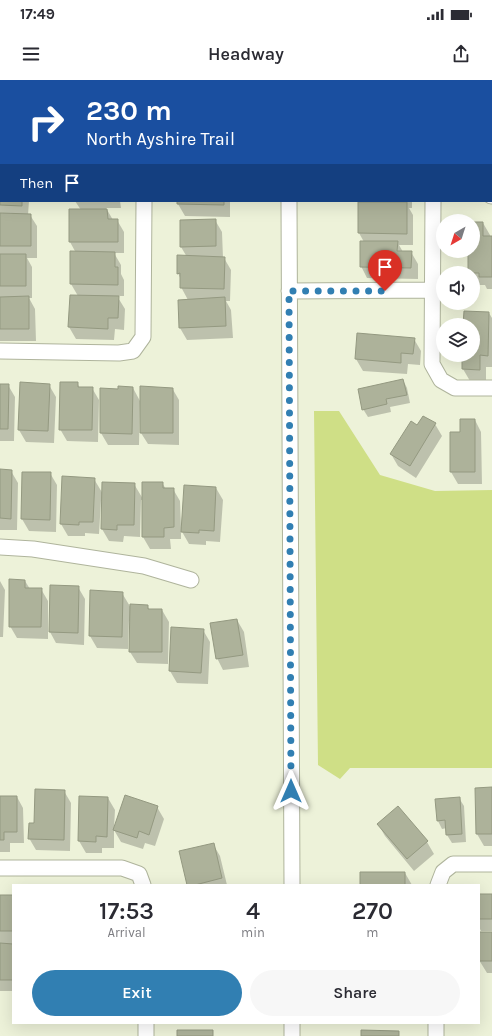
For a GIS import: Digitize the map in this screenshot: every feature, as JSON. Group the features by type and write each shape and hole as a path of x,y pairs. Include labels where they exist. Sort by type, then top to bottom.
{"street":[{"path":"0,351 133,352 143,337 144,202"},
{"path":"289,202 292,884"},
{"path":"433,202 432,364 440,380 455,388 492,388"},
{"path":"289,291 432,290"},
{"path":"0,547 33,549 144,566 191,580"},
{"path":"440,879 453,864 492,864"},
{"path":"0,868 122,868 141,880"},
{"path":"146,1024 146,1036"},
{"path":"292,1024 292,1036"},
{"path":"436,1024 436,1036"}],"green space":[{"path":"314,411 339,411 380,475 435,491 492,490 492,768 350,768 340,779 318,765"}],"building":[{"path":"0,202 22,202 22,206 0,205"},
{"path":"177,202 224,202 224,205 177,204"},
{"path":"358,202 407,202 407,234 358,233"},
{"path":"69,209 107,209 108,219 118,219 118,242 69,242"},
{"path":"0,213 31,214 31,246 0,246"},
{"path":"216,219 216,246 180,247 180,220"},
{"path":"480,222 483,222 483,236 492,236 492,277 480,277 480,266 468,266 468,258 480,258"},
{"path":"360,241 398,241 397,251 412,251 411,268 360,267"},
{"path":"70,251 115,252 115,267 118,267 118,285 70,284"},
{"path":"0,254 26,254 26,286 0,286"},
{"path":"177,255 225,257 224,289 180,288 180,273 177,274"},
{"path":"70,295 119,296 118,318 108,318 108,329 68,327"},
{"path":"29,296 29,329 0,329 0,297"},
{"path":"225,297 226,326 179,328 178,300"},
{"path":"464,311 489,312 488,356 480,355 480,318 464,318"},
{"path":"357,333 415,338 413,354 401,353 401,363 355,359"},
{"path":"462,362 480,362 480,370 462,369"},
{"path":"403,379 407,395 386,399 387,404 362,410 358,389"},
{"path":"20,382 50,384 48,431 18,430"},
{"path":"60,382 78,382 78,387 93,387 92,430 59,430"},
{"path":"0,384 9,384 8,429 0,429"},
{"path":"118,386 133,387 132,434 100,433 100,388 118,389"},
{"path":"140,386 173,388 173,433 140,433"},
{"path":"423,416 436,423 410,466 390,454 411,421 417,425"},
{"path":"460,419 475,419 475,472 450,472 450,432 460,432"},
{"path":"0,469 12,470 11,519 0,518"},
{"path":"22,472 51,472 50,520 21,519"},
{"path":"62,476 95,478 93,522 79,522 79,525 60,524"},
{"path":"102,482 135,483 134,525 117,525 117,530 101,529"},
{"path":"142,482 163,482 163,488 174,488 174,527 164,528 164,537 142,537"},
{"path":"184,485 216,487 214,531 199,530 199,533 181,532"},
{"path":"9,579 25,580 25,588 42,588 41,627 9,627"},
{"path":"50,585 79,586 78,633 49,632"},
{"path":"90,590 123,592 122,637 89,636"},
{"path":"130,604 148,605 148,609 162,609 162,652 129,652"},
{"path":"237,619 243,655 216,659 210,623"},
{"path":"171,627 204,629 201,673 169,671"},
{"path":"492,787 492,834 476,834 475,788"},
{"path":"35,789 65,790 64,840 28,839 29,823 34,823"},
{"path":"125,795 158,806 149,835 139,831 137,838 113,830"},
{"path":"0,796 17,796 17,832 4,832 4,840 0,840"},
{"path":"79,796 108,797 107,837 96,836 96,842 78,841"},
{"path":"460,797 462,834 446,835 445,820 437,821 435,799"},
{"path":"398,806 428,841 407,859 377,824"},
{"path":"214,843 222,878 199,884 187,884 179,851"},
{"path":"360,872 405,872 405,884 360,884"},
{"path":"480,894 492,894 492,919 480,919"},
{"path":"0,895 12,895 12,931 0,931"},
{"path":"480,932 492,932 492,961 480,961"},
{"path":"0,943 12,944 12,980 0,980"},
{"path":"177,1030 213,1030 213,1036 177,1036"},
{"path":"361,1030 399,1031 399,1036 361,1036"}],"route":[{"path":"291,791 289,291 385,291"}]}
